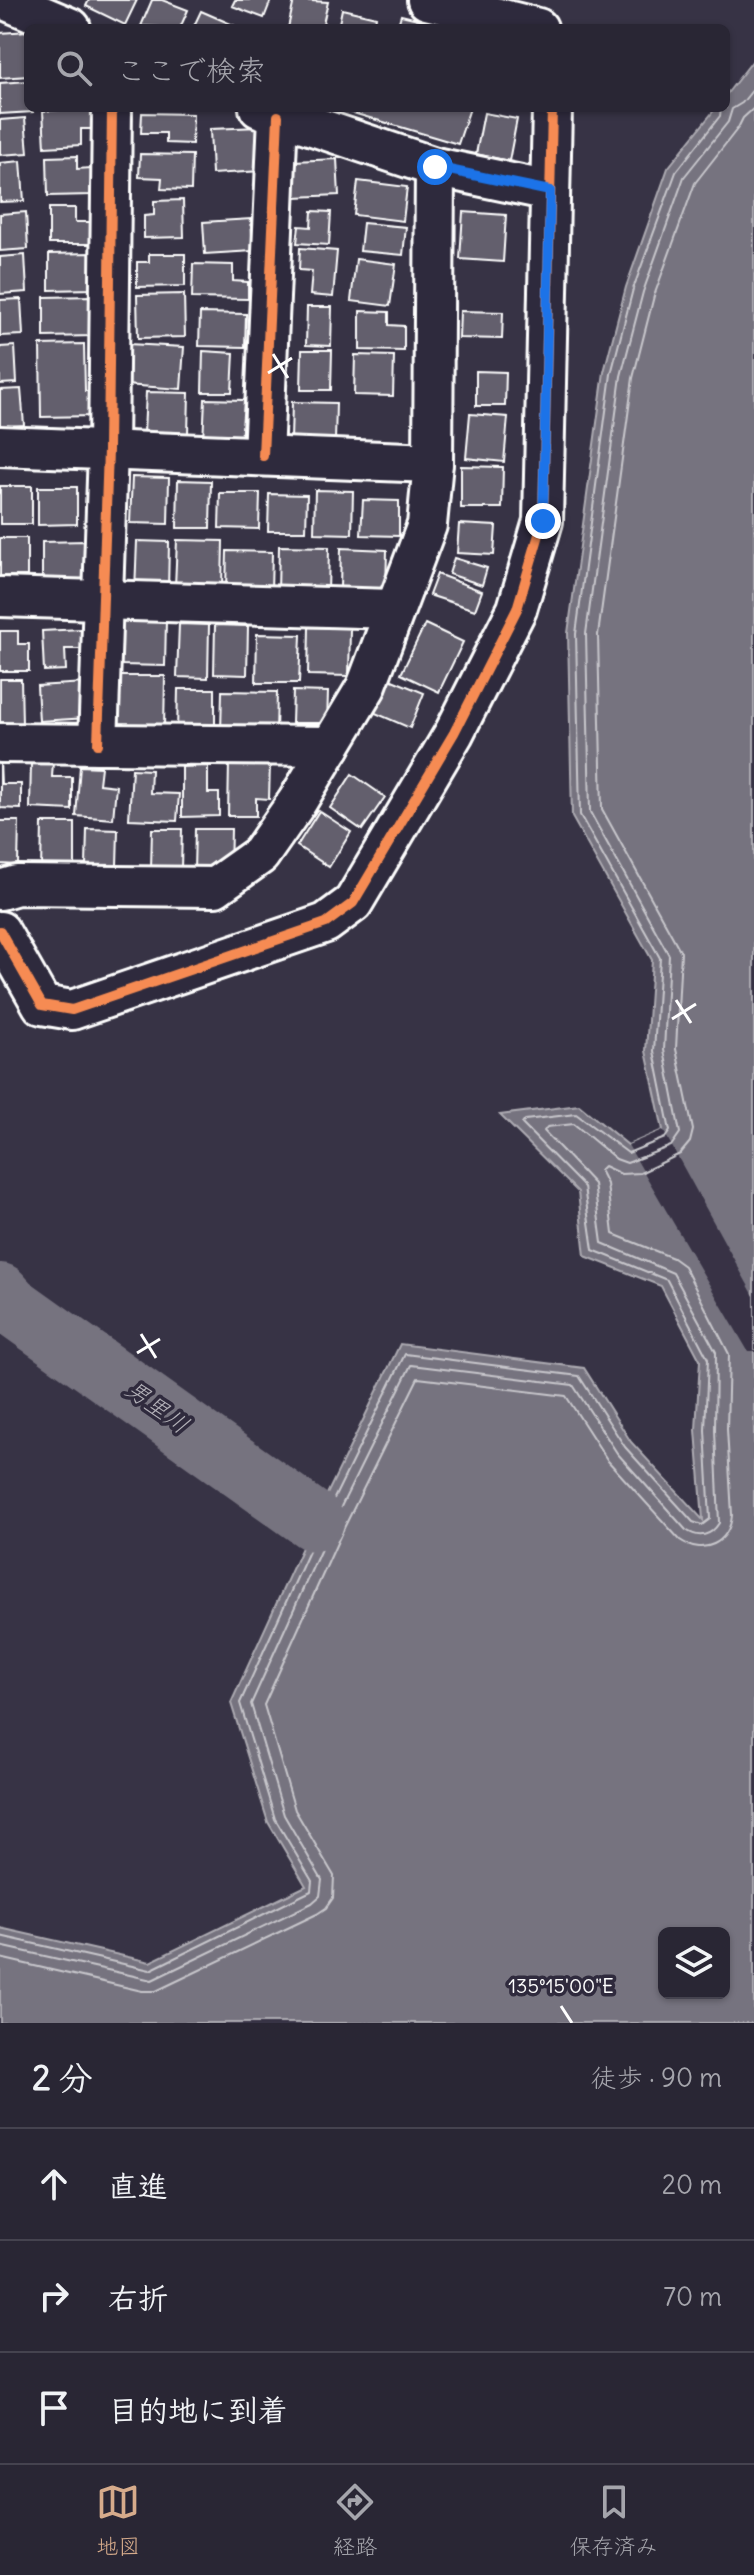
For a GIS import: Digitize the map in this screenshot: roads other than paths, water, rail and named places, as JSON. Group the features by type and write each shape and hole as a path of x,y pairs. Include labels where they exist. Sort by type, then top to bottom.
{"street":[{"path":"5,0 62,24"},
{"path":"541,0 545,24"},
{"path":"436,2 522,24"},
{"path":"98,744 108,450 112,112"},
{"path":"263,456 268,112 435,167 550,191"},
{"path":"0,931 42,1005 72,1010 326,923 353,903 454,733 498,650 517,609 543,521 552,112"},
{"path":"0,890 17,885 215,887 260,855 331,746 366,687 427,525 433,463 435,167"},
{"path":"0,446 433,463"},
{"path":"0,597 393,609"},
{"path":"0,743 331,746"}],"water":[{"path":"754,59 754,2023 0,2023 0,1928 150,1962 306,1886 268,1822 231,1703 314,1521 400,1344 584,1368 631,1442 703,1520 696,1430 700,1360 661,1286 585,1256 578,1192 500,1115 579,1105 628,1145 663,1130 646,1051 652,960 572,817 568,633 604,372 626,287 668,168 713,112 730,112 730,90"}],"waterway":[{"name":"男里川","path":"0,1293 11,1305 314,1521"}]}
